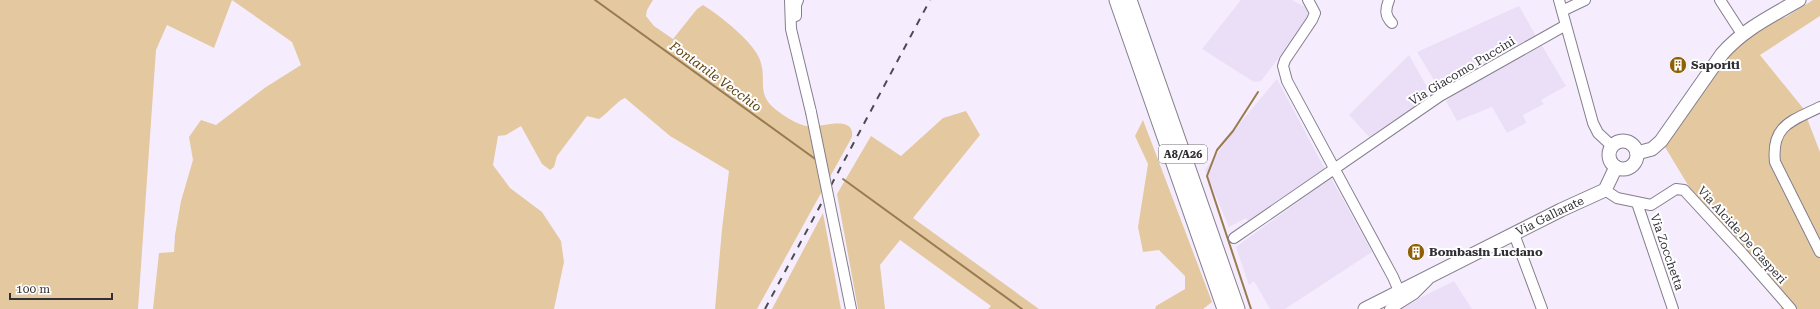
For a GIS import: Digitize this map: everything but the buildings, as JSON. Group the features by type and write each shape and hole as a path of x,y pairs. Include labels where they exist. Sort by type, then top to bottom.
{"highway":[{"name":"A8/A26","path":"1117,0 1225,309"},
{"name":"A8/A26","path":"1129,0 1237,309"}],"main road":[{"path":"1637,153 1652,149 1661,141 1722,54 1742,34 1799,0"},
{"path":"1619,141 1627,141 1634,146 1637,153 1633,165 1625,169 1616,167 1609,158 1612,146 1619,141"},
{"path":"1605,190 1616,167"},
{"name":"Via Gallarate","path":"1365,309 1560,210 1605,190"}],"street":[{"path":"790,0 792,29 811,112 851,309"},
{"path":"798,0 796,5 796,27 805,86"},
{"path":"1308,0 1315,13 1312,20 1285,60 1283,66 1287,81 1400,291"},
{"path":"1389,0 1385,12 1392,24"},
{"path":"1559,0 1593,123 1598,133 1612,146"},
{"path":"1562,11 1585,0"},
{"path":"1720,0 1742,34"},
{"name":"Via Giacomo Puccini","path":"1234,238 1440,96 1566,25"},
{"path":"1820,107 1781,129 1773,148 1775,162 1820,252"},
{"name":"Via Alcide De Gasperi","path":"1605,190 1617,198 1651,205 1676,189 1684,190 1791,309"},
{"name":"Via Zocchetta","path":"1637,203 1673,309"},
{"path":"1514,234 1542,309"},
{"path":"1390,309 1414,294 1436,272"}],"shaded area":[{"path":"0,0 232,0 214,48 167,25 156,50 138,309 0,309"},
{"path":"232,0 653,0 647,10 646,16 654,26 673,39 697,9 703,5 718,15 744,38 757,53 762,68 764,93 771,106 789,119 806,126 842,124 848,126 851,130 852,137 757,309 715,309 729,171 670,136 625,98 599,119 587,116 557,156 554,167 550,170 542,164 521,126 506,135 498,136 493,165 510,188 542,212 561,241 564,262 554,309 153,309 159,253 174,252 175,235 181,201 193,160 189,137 201,120 216,125 266,87 301,65 292,42"},
{"path":"1241,0 1292,0 1305,7 1309,16 1307,21 1261,81 1254,82 1202,49"},
{"path":"1813,0 1820,0 1820,16 1760,55 1803,108 1820,152 1820,309 1780,309 1789,300 1691,190 1665,147 1669,136 1711,74 1760,25 1786,17"},
{"path":"1519,6 1536,36 1522,44 1521,47 1513,49 1502,55 1503,57 1440,90 1417,52"},
{"path":"1541,44 1566,86 1541,100 1544,104 1523,115 1526,123 1507,133 1492,107 1457,121 1446,101 1454,94"},
{"path":"1409,55 1432,96 1372,140 1349,115"},
{"path":"1277,79 1327,173 1280,199 1249,222 1246,218 1229,227 1205,170 1240,123"},
{"path":"966,111 980,135 913,218 1039,309 988,309 991,306 900,240 880,265 885,309 858,309 837,194 871,136 901,156 943,118"},
{"path":"1143,120 1212,302 1203,309 1155,309 1156,306 1185,289 1185,276 1159,250 1143,252 1138,227 1148,164 1135,136"},
{"path":"1331,178 1372,252 1285,309 1270,309 1254,281 1249,285 1236,247"},
{"path":"823,213 841,309 772,309"},
{"path":"1454,281 1472,309 1398,309"}],"waterway":[{"name":"Fontanile Vecchio","path":"595,0 818,161"},
{"path":"1251,309 1207,176 1217,150 1233,131 1258,92"},
{"name":"Fontanile Vecchio","path":"843,179 1022,309"}],"railway":[{"path":"765,309 930,0"}],"place":[{"name":"Saporiti","path":"1678,65"},
{"name":"Bombasin Luciano","path":"1416,252"}]}
